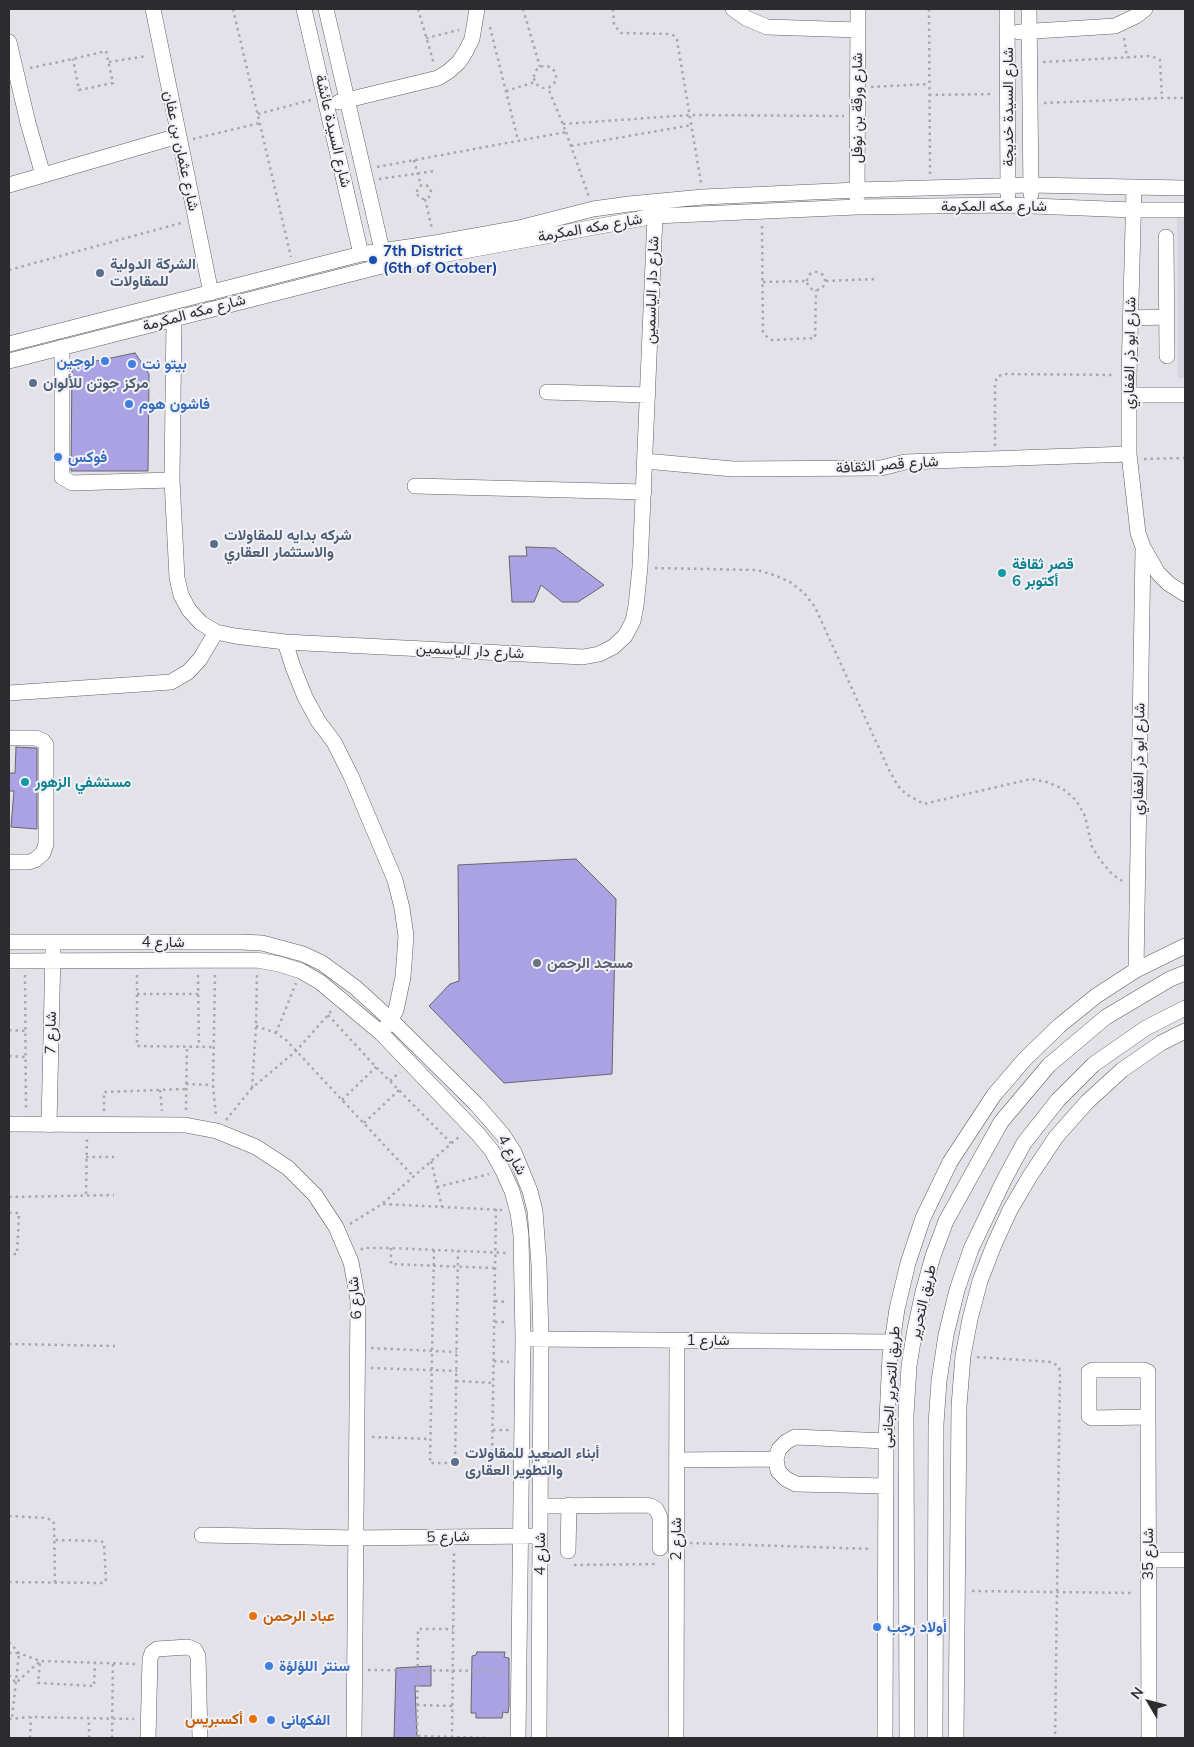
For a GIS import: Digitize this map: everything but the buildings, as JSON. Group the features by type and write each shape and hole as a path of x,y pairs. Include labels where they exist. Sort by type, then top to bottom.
{"street":[{"name":"شارع عثمان بن عفان","path":"153,9 211,293"},
{"name":"شارع السيدة عائشة","path":"304,9 361,254"},
{"name":"شارع السيدة عائشة","path":"326,9 382,250"},
{"path":"326,101 346,100 438,78 458,62 482,27 477,9"},
{"path":"733,9 746,18 767,27 858,30"},
{"name":"شارع ورقة بن نوفل","path":"857,207 858,9"},
{"name":"شارع السيدة خديجة","path":"1007,9 1008,205"},
{"name":"شارع السيدة خديجة","path":"1029,9 1031,205"},
{"path":"1008,33 1115,26 1122,24 1144,9"},
{"path":"9,42 15,71 44,175"},
{"path":"9,185 179,139"},
{"name":"شارع مكه المكرمة","path":"9,344 361,254 519,228 593,209 661,200 857,190 1030,185 1185,188"},
{"name":"شارع ابو ذر الغفاري","path":"1134,188 1130,318 1129,457 1138,533 1143,548 1158,573 1169,584 1185,594"},
{"name":"شارع مكه المكرمة","path":"9,361 382,266 655,216 857,207 1008,205 1185,210"},
{"name":"شارع دار الياسمين","path":"174,319 172,480 178,578 181,595 189,610 201,623 216,632 285,642 583,657 599,654 613,647 625,636 633,621 640,568 655,216"},
{"path":"1166,237 1167,356"},
{"path":"1130,318 1167,317"},
{"path":"62,347 62,477 72,483 172,480"},
{"path":"547,392 648,395"},
{"path":"1129,395 1185,395"},
{"name":"شارع قصر الثقافة","path":"645,462 733,469 881,468 905,462 1129,457"},
{"path":"415,486 644,492"},
{"name":"شارع ابو ذر الغفاري","path":"1136,970 1143,548"},
{"path":"9,693 171,682 188,672 200,659 216,632"},
{"path":"285,642 304,697 318,721 334,742 351,776 395,880 400,898 406,936 403,977 400,995 391,1020 381,1033"},
{"path":"9,738 36,738 43,741 46,745 46,844 43,853 35,860 29,862 9,862"},
{"name":"شارع 7","path":"50,1124 53,941"},
{"name":"شارع 4","path":"9,942 241,942 262,943 303,954 322,963 339,975 391,1020 490,1118 510,1147 523,1171 530,1190 535,1211 539,1265 541,1339 539,1738"},
{"name":"طريق التحرير الجانبى","path":"885,1738 886,1441 892,1342 897,1309 908,1263 923,1218 950,1162 994,1095 1025,1059 1059,1026 1096,996 1136,970 1185,946"},
{"name":"شارع 4","path":"9,961 257,960 301,971 338,995 381,1033 492,1151 512,1191 518,1213 521,1254 523,1339 518,1738"},
{"name":"طريق التحرير","path":"907,1738 906,1415 909,1366 923,1292 933,1256 946,1221 1001,1122 1049,1065 1106,1017 1185,973"},
{"name":"طريق التحرير","path":"935,1738 936,1424 939,1381 946,1335 960,1281 971,1249 1024,1143 1058,1100 1094,1064 1146,1028 1185,1008"},
{"path":"956,1738 959,1406 963,1356 970,1318 980,1281 1010,1210 1056,1137 1087,1102 1122,1070 1161,1044 1185,1031"},
{"name":"شارع 6","path":"9,1124 185,1125 217,1131 256,1147 288,1168 315,1195 336,1227 351,1262 358,1300 354,1738"},
{"path":"950,1162 977,1165"},
{"name":"شارع 1","path":"523,1339 892,1342"},
{"name":"شارع 2","path":"676,1738 677,1340"},
{"name":"شارع 35","path":"1148,1417 1092,1418 1089,1416 1089,1372 1093,1370 1146,1370 1148,1417 1149,1738"},
{"path":"886,1441 795,1437 779,1449 776,1459 778,1470 786,1479 796,1484 886,1486"},
{"path":"677,1460 776,1459"},
{"path":"886,1470 907,1470"},
{"path":"569,1505 569,1558"},
{"path":"540,1506 652,1506 660,1517 660,1548"},
{"name":"شارع 5","path":"202,1535 356,1538 540,1536"},
{"path":"1148,1560 1185,1560"},
{"path":"148,1738 149,1664 152,1653 157,1649 188,1648 195,1650 198,1656 200,1738"}],"path":[{"path":"234,9 294,271"},
{"path":"418,9 438,78"},
{"path":"523,9 540,67"},
{"path":"613,9 614,26 621,33 670,34 675,36 677,40 703,197"},
{"path":"929,9 930,188"},
{"path":"1122,24 1127,58"},
{"path":"426,38 482,27 506,91 518,140"},
{"path":"15,71 73,58 106,51 113,83 79,90 73,58"},
{"path":"109,62 162,54"},
{"path":"1029,62 1151,56 1160,60 1162,98"},
{"path":"547,66 554,72 555,82 548,88 543,88 535,82 534,73 540,67 547,66"},
{"path":"506,91 535,82"},
{"path":"857,87 929,84"},
{"path":"548,88 566,132 593,209"},
{"path":"929,95 1008,94"},
{"path":"1030,104 1185,98"},
{"path":"258,114 326,101"},
{"path":"563,124 690,115 857,116"},
{"path":"179,139 260,123"},
{"path":"571,146 692,124"},
{"path":"364,175 414,160 566,132"},
{"path":"414,160 421,186"},
{"path":"364,175 435,171"},
{"path":"421,186 426,186 430,190 430,196 425,199"},
{"path":"421,186 417,194 422,199 425,199"},
{"path":"425,199 435,243"},
{"path":"762,212 763,332 768,338 772,340 815,338 816,290"},
{"path":"9,270 195,219"},
{"path":"816,271 823,274 826,281 822,288 816,290 809,287 806,281 809,274 816,271"},
{"path":"826,281 875,279"},
{"path":"763,282 806,281"},
{"path":"995,460 995,384 997,377 1003,374 1129,375"},
{"path":"1129,457 1185,458"},
{"path":"640,568 757,570 774,574 790,582 804,593 815,607 888,768 898,786 906,794 924,804 1031,779 1047,782 1063,789 1076,800 1085,816 1092,847 1101,861 1112,874 1137,893"},
{"path":"252,1088 256,1026 257,960"},
{"path":"25,961 25,1124"},
{"path":"138,961 137,1046 214,1047"},
{"path":"198,961 199,1047"},
{"path":"216,961 213,1085 217,1131"},
{"path":"276,1033 301,971"},
{"path":"137,994 198,994"},
{"path":"217,1131 252,1088 296,1051 328,1015 338,995"},
{"path":"328,1015 451,1143"},
{"path":"256,1026 276,1033 296,1051 414,1176"},
{"path":"9,1030 26,1030"},
{"path":"185,1125 187,1047"},
{"path":"9,1056 26,1057"},
{"path":"342,1100 376,1067"},
{"path":"186,1084 213,1085"},
{"path":"104,1125 104,1092 186,1089"},
{"path":"160,1090 162,1125"},
{"path":"364,1123 399,1090"},
{"path":"86,1194 87,1125"},
{"path":"336,1227 352,1224 382,1204 451,1143 466,1133 478,1134"},
{"path":"86,1157 114,1157"},
{"path":"430,1161 442,1206"},
{"path":"437,1186 503,1171"},
{"path":"9,1196 114,1195"},
{"path":"382,1204 496,1209 518,1213"},
{"path":"496,1209 492,1458 522,1459"},
{"path":"9,1213 18,1213 17,1254 9,1254"},
{"path":"351,1262 354,1255 363,1248 521,1254"},
{"path":"391,1248 391,1264 495,1268"},
{"path":"434,1250 430,1462 455,1463 458,1251"},
{"path":"9,1344 115,1346"},
{"path":"357,1348 457,1352"},
{"path":"963,1356 1052,1362 1060,1367 1055,1738"},
{"path":"357,1367 456,1371"},
{"path":"456,1381 494,1383"},
{"path":"357,1437 430,1439"},
{"path":"9,1516 50,1518 54,1524 55,1583"},
{"path":"452,1738 454,1537"},
{"path":"9,1582 103,1584 106,1579 104,1543 101,1541 55,1540"},
{"path":"676,1543 886,1549"},
{"path":"569,1558 676,1564"},
{"path":"956,1591 1148,1593"},
{"path":"453,1629 418,1628 417,1737 486,1738"},
{"path":"9,1642 18,1653 11,1719 31,1717 148,1719"},
{"path":"9,1653 18,1653 40,1661 149,1664"},
{"path":"40,1661 38,1683 94,1686 95,1663"},
{"path":"16,1683 40,1661"},
{"path":"112,1738 113,1663"},
{"path":"355,1670 519,1671"},
{"path":"9,1675 16,1683"},
{"path":"418,1705 452,1706"},
{"path":"30,1738 31,1717"},
{"path":"89,1718 89,1738"}],"shaded area":[{"path":"1177,217 1185,217 1185,378 1178,378"}],"place":[{"name":"7th District (6th of October)","path":"373,260"},
{"name":"الشركة الدولية للمقاولات","path":"100,273"},
{"name":"لوجين","path":"105,361"},
{"name":"بيتو نت","path":"132,364"},
{"name":"مركز جوتن للألوان","path":"33,383"},
{"name":"فاشون هوم","path":"129,404"},
{"name":"فوكس","path":"58,457"},
{"name":"شركه بدايه للمقاولات والاستثمار العقاري","path":"214,544"},
{"name":"قصر ثقافة 6 أكتوبر","path":"1002,573"},
{"name":"مستشفي الزهور","path":"25,782"},
{"name":"مسجد الرحمن","path":"537,963"},
{"name":"أبناء الصعيد للمقاولات والتطوير العقارى","path":"455,1462"},
{"name":"عباد الرحمن","path":"253,1616"},
{"name":"أولاد رجب","path":"877,1627"},
{"name":"سنتر اللؤلؤة","path":"269,1666"},
{"name":"أكسبريس","path":"253,1719"},
{"name":"الفكهانى","path":"271,1720"}]}
